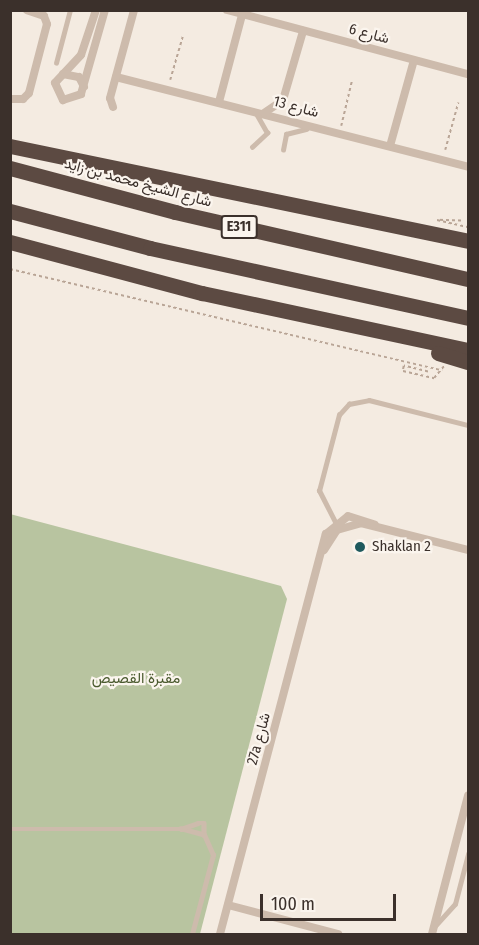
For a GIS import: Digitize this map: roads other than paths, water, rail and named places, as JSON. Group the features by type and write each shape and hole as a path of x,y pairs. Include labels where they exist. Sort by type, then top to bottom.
{"highway":[{"path":"10,146 468,241"},
{"name":"شارع الشيخ محمد بن زايد","path":"10,168 175,212 468,279"},
{"path":"10,211 195,258 468,318"},
{"path":"12,243 375,333 468,350"},
{"path":"375,333 445,363 468,362"}],"street":[{"path":"10,99 24,99 29,93 47,24 44,16 27,10"},
{"path":"96,10 81,55 55,83 59,98 75,100 84,87 105,10"},
{"path":"113,107 116,77 134,10"},
{"name":"شارع 6","path":"227,10 468,74"},
{"path":"219,102 242,15"},
{"path":"264,113 278,106 285,93 303,31"},
{"path":"390,146 414,60"},
{"path":"63,74 74,74 84,87"},
{"name":"شارع 13","path":"116,77 339,132 468,167"},
{"path":"285,93 292,120"},
{"name":"27a شارع","path":"220,934 326,534 335,522 352,516 375,525 468,550"},
{"name":"27a شارع","path":"323,550 341,527 375,525"},
{"path":"433,931 468,796"},
{"path":"228,905 338,934"}],"lane":[{"path":"56,63 70,10"},
{"path":"248,109 267,128 266,139 252,147"},
{"path":"283,150 290,130 327,129"},
{"path":"335,522 319,491 339,415 349,404 369,400 468,425"},
{"path":"182,829 201,822 208,828 204,835"},
{"path":"10,829 182,829 204,835"},
{"path":"192,934 213,855 204,835"},
{"path":"433,931 455,904 468,854"}],"place":[{"name":"Shaklan 2","path":"360,547"}],"park label":[{"name":"مقبرة القصيص","path":"136,679"}]}
